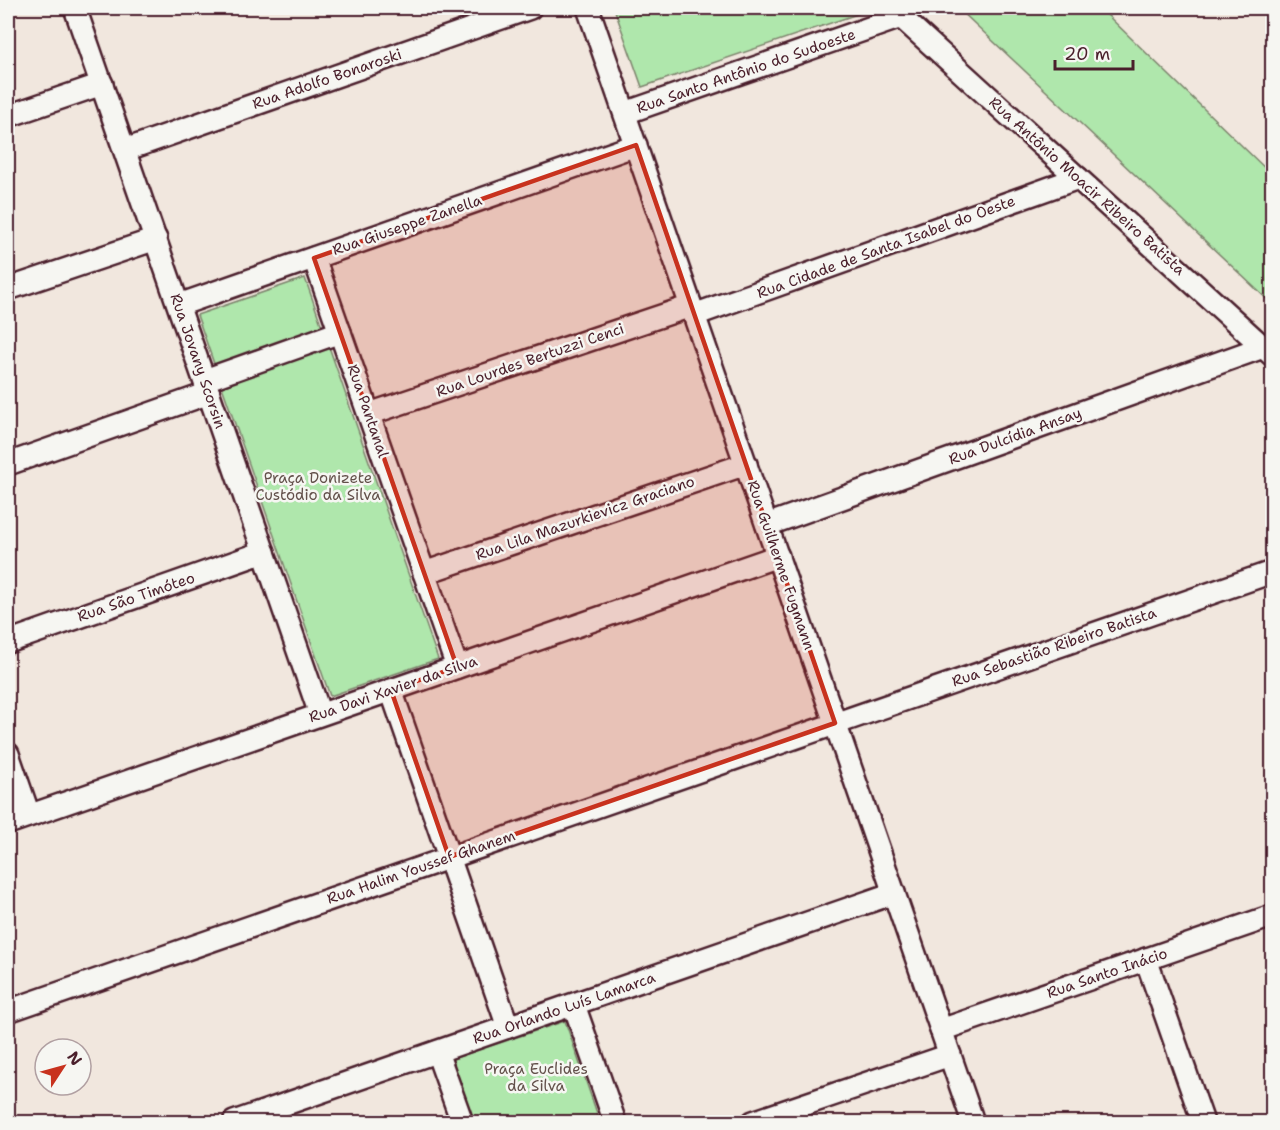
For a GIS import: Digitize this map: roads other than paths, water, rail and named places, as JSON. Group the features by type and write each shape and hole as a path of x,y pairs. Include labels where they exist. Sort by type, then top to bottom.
{"street":[{"name":"Rua Jovany Scorsin","path":"75,8 320,714"},
{"name":"Rua Adolfo Bonaroski","path":"125,150 530,8"},
{"name":"Rua Guilherme Fugmann","path":"588,8 973,1122"},
{"name":"Rua Santo Antônio do Sudoeste","path":"625,113 901,17"},
{"name":"Rua Antônio Moacir Ribeiro Batista","path":"901,17 1268,351"},
{"path":"8,116 102,84"},
{"name":"Rua Giuseppe Zanella","path":"179,305 636,145"},
{"name":"Rua Cidade de Santa Isabel do Oeste","path":"693,311 1078,178"},
{"path":"8,289 156,239"},
{"name":"Rua Pantanal","path":"314,258 457,667"},
{"name":"Rua Lourdes Bertuzzi Cenci","path":"369,414 693,311"},
{"path":"8,465 340,332"},
{"name":"Rua Dulcídia Ansay","path":"767,525 1268,351"},
{"name":"Rua Lila Mazurkievicz Graciano","path":"424,573 746,464"},
{"name":"Rua São Timóteo","path":"8,642 264,552"},
{"name":"Rua Davi Xavier da Silva","path":"8,823 777,556"},
{"name":"Rua Sebastião Ribeiro Batista","path":"835,723 1272,572"},
{"path":"391,690 508,1027"},
{"name":"Rua Halim Youssef Ghanem","path":"8,1011 835,723"},
{"path":"8,754 28,815"},
{"name":"Rua Orlando Luís Lamarca","path":"234,1122 894,893"},
{"name":"Rua Santo Inácio","path":"941,1030 1272,916"},
{"path":"1146,959 1203,1122"},
{"path":"574,1005 615,1122"},
{"path":"437,1052 462,1122"},
{"path":"753,1122 950,1055"}],"park label":[{"name":"Praça Donizete Custódio da Silva","path":"318,486"},
{"name":"Praça Euclides da Silva","path":"536,1078"}]}
